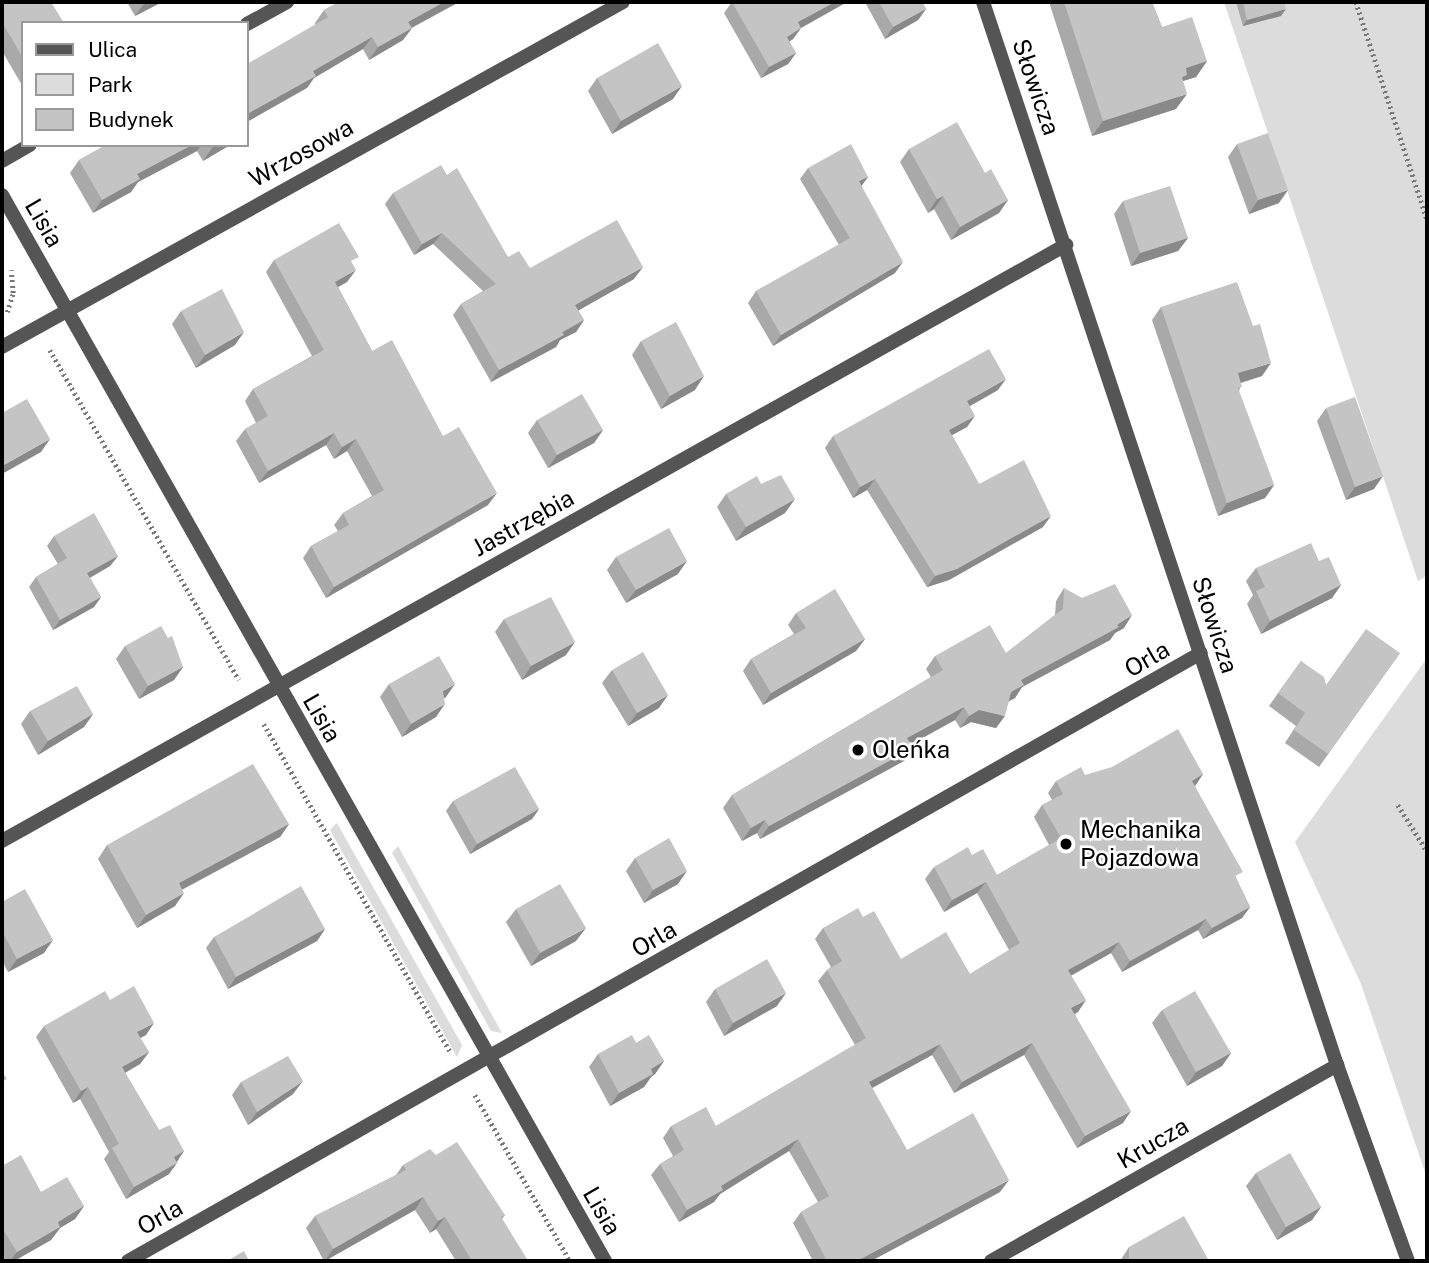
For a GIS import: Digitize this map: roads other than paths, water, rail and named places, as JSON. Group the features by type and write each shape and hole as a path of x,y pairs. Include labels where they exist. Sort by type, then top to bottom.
{"street":[{"path":"248,23 286,2"},
{"name":"Wrzosowa","path":"2,347 623,2"},
{"name":"Słowicza","path":"983,2 1337,1065 1408,1261"},
{"path":"2,161 26,147"},
{"name":"Lisia","path":"2,195 605,1261"},
{"name":"Jastrzębia","path":"2,841 1066,245"},
{"name":"Orla","path":"128,1261 463,1074 1200,653"},
{"name":"Krucza","path":"991,1261 1337,1065"}],"place":[{"name":"Oleńka","path":"858,750"},
{"name":"Mechanika Pojazdowa","path":"1066,844"}]}
